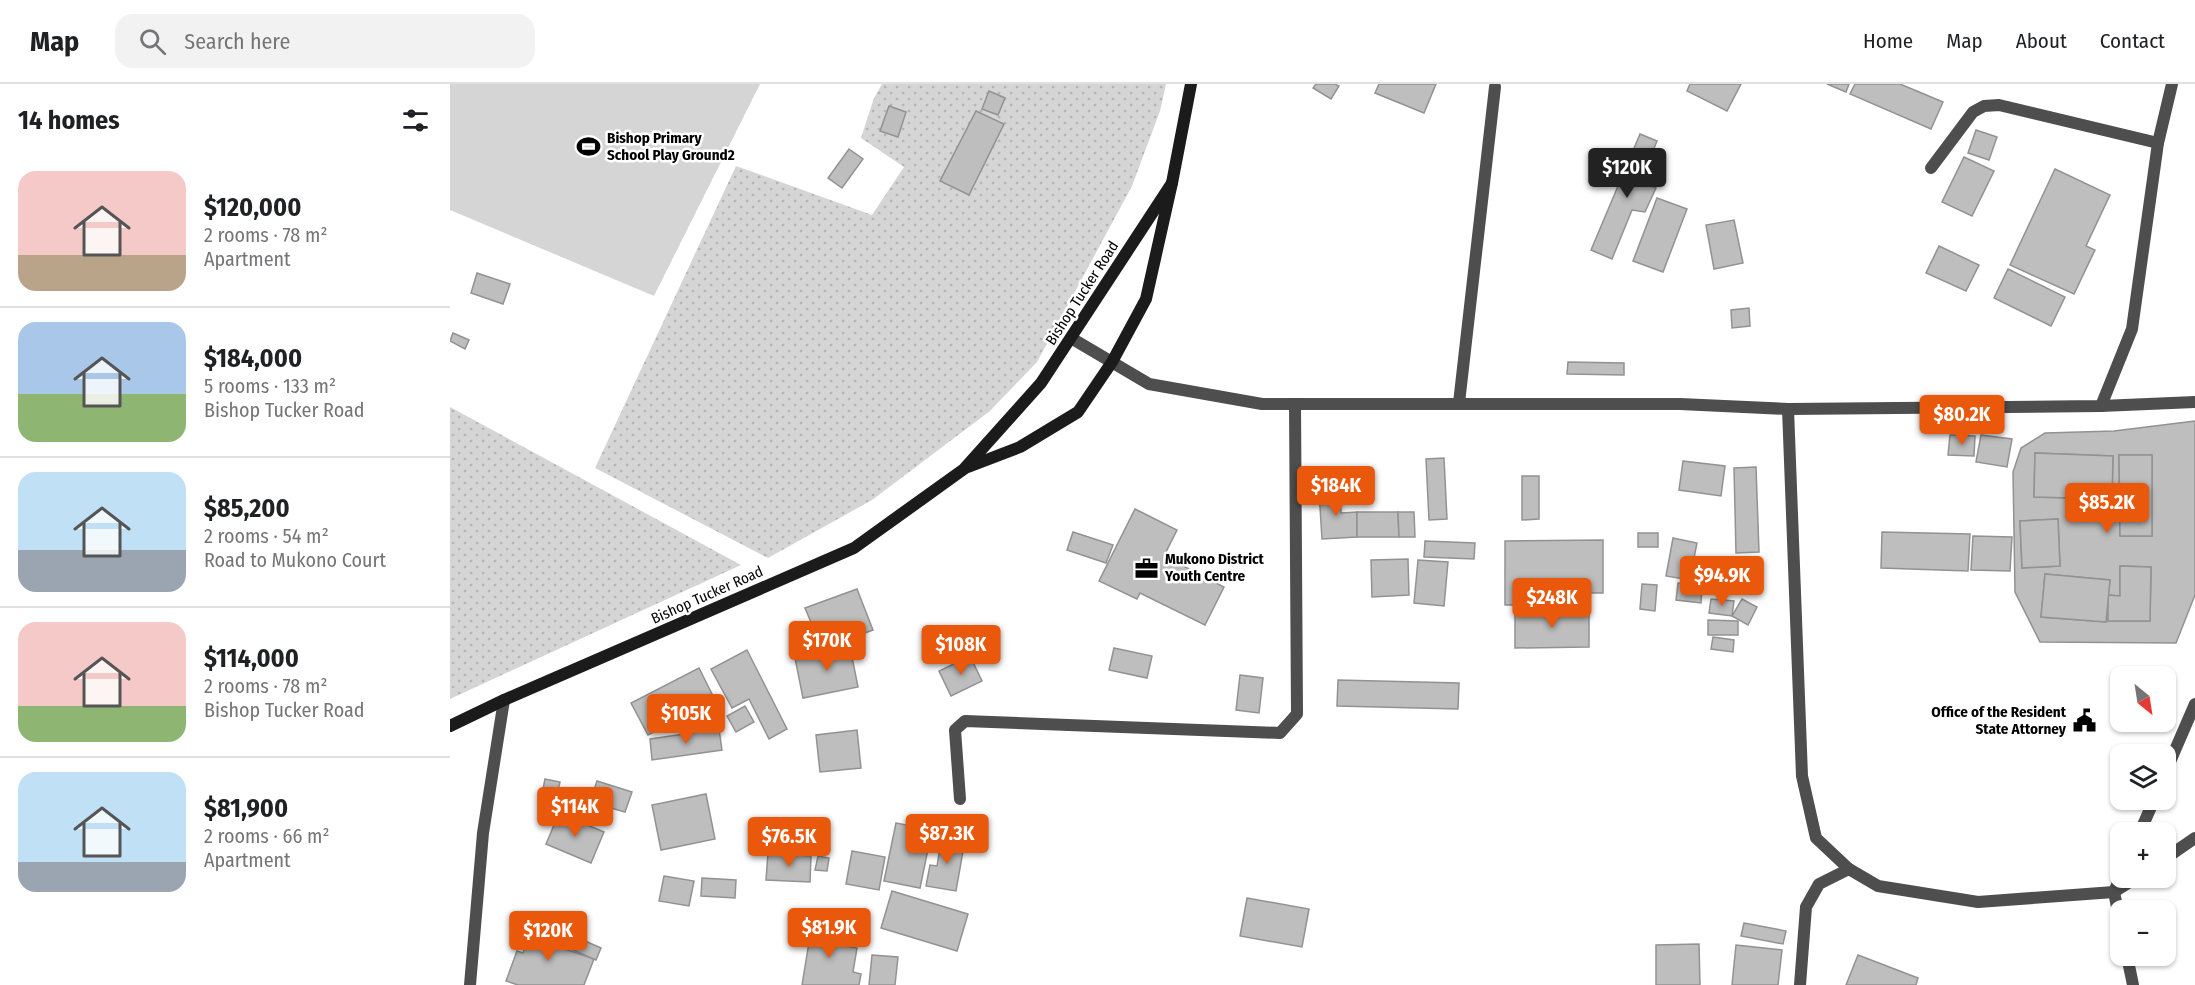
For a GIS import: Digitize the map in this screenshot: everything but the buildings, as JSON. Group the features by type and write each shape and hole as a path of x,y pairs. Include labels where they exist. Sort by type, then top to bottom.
{"main road":[{"name":"Bishop Tucker Road","path":"964,469 1020,447 1078,412 1112,362 1146,299 1191,84"},
{"name":"Bishop Tucker Road","path":"450,726 504,700 854,548 964,469 1041,383 1172,183"}],"street":[{"path":"2101,406 2132,329 2158,143 2172,84"},
{"path":"1459,404 1495,87"},
{"path":"1931,168 1973,112 1984,106 1999,105 2158,143"},
{"path":"1071,338 1149,384 1262,404 1680,404 1788,410 2101,406 2195,402"},
{"path":"960,799 955,730 965,721 1280,733 1297,714 1295,404"},
{"path":"1788,410 1802,776 1816,838 1849,869 1878,886 1978,902 2114,892 2120,888"},
{"path":"470,985 483,833 504,700"},
{"path":"2176,748 2195,704"},
{"path":"2176,851 2195,838"},
{"path":"1800,985 1806,907 1819,884 1849,869"},
{"path":"2116,888 2116,900"},
{"path":"2129,966 2133,985"}],"shaded area":[{"name":"Bishop Primary School Play Ground2","path":"450,84 760,84 654,296 450,210"},
{"path":"882,84 1166,84 1160,111 1132,186 1037,362 990,411 872,500 768,558 595,468 736,166 872,215 904,167 861,138 874,98"},
{"path":"450,407 741,565 450,699"}],"place":[{"name":"Bishop Primary School Play Ground2","path":"589,147"},
{"name":"Mukono District Youth Centre","path":"1147,568"},
{"name":"Office of the Resident State Attorney","path":"2084,721"}]}
